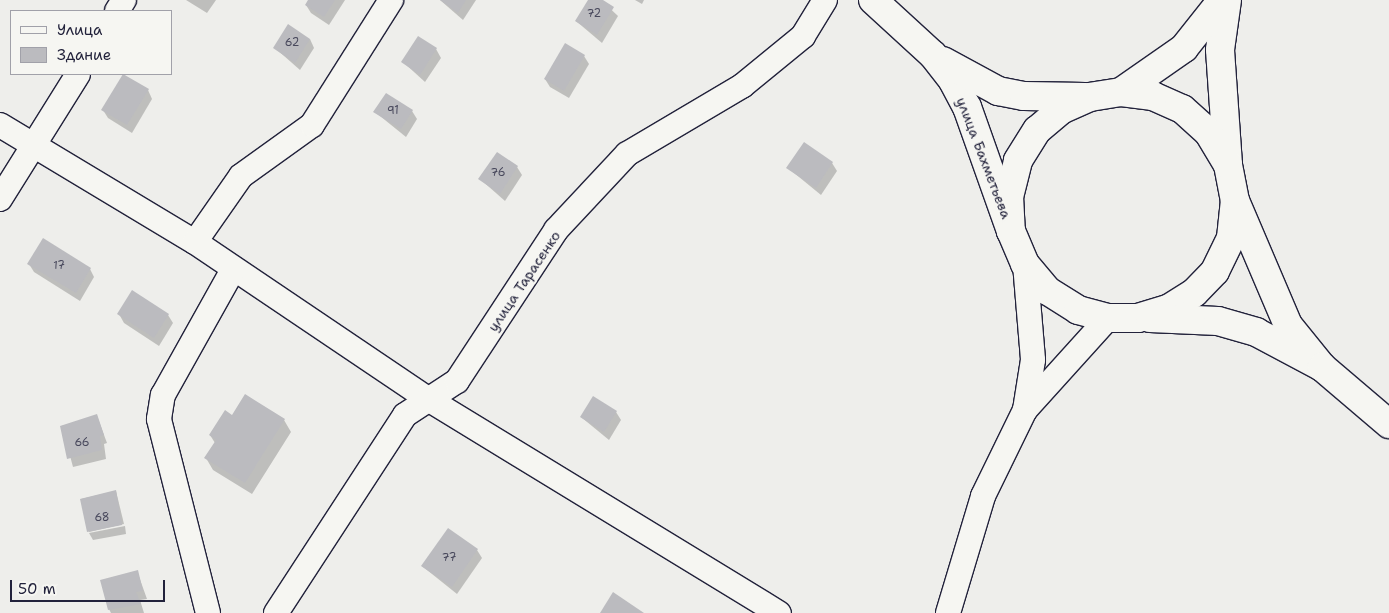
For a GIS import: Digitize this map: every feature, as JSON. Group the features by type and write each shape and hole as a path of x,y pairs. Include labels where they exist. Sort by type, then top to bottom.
{"main road":[{"name":"улица Бахметьева","path":"873,0 934,55 967,107 1011,231 1025,264 1048,291 1078,310 1108,318 1138,318"},
{"path":"1121,92 1184,48 1222,0"},
{"path":"1227,0 1220,50 1228,165 1235,201 1288,325 1322,367 1389,424"},
{"path":"934,55 998,91 1024,96 1090,97 1121,92 1153,96 1182,109 1210,133 1228,165"},
{"path":"1011,231 1009,196 1018,161 1037,130 1061,110 1090,97"},
{"path":"1138,318 1168,309 1194,293 1215,271 1231,238 1235,201"},
{"path":"1138,318 1218,321 1256,332 1322,367"}],"street":[{"path":"195,242 241,176 312,125 391,0"},
{"name":"улица Тарасенко","path":"276,613 405,415 457,381 556,230 627,154 742,86 803,36 825,0"},
{"path":"0,199 77,75"},
{"path":"0,125 32,147 195,242 428,399 779,613"},
{"path":"1025,264 1033,360 1026,410"},
{"path":"208,613 159,419 163,395 234,270"},
{"path":"948,613 983,496 1026,410 1108,318"}],"building":[{"path":"308,0 335,0 324,17 305,5"},
{"path":"440,0 466,0 458,13"},
{"path":"588,0 603,0 614,7 597,35 575,21"},
{"path":"288,24 310,39 295,63 273,48"},
{"path":"418,36 437,48 420,75 401,62"},
{"path":"565,43 585,55 564,91 544,79"},
{"path":"122,75 149,89 127,125 101,110"},
{"path":"386,93 413,110 401,129 373,112"},
{"path":"804,142 833,162 816,188 786,168"},
{"path":"497,152 518,166 500,194 478,179"},
{"path":"43,238 91,268 76,293 27,264"},
{"path":"132,290 169,314 154,338 117,314"},
{"path":"245,394 285,419 245,483 204,458 216,440 209,435 225,410 232,415"},
{"path":"593,396 617,411 604,432 580,417"},
{"path":"97,414 104,435 100,436 102,450 67,459 60,426"},
{"path":"116,490 122,525 87,532 80,499"},
{"path":"448,528 478,549 452,587 421,566"},
{"path":"138,570 143,591 136,592 141,604 108,610 100,580"},
{"path":"613,592 644,613 600,613"}]}
